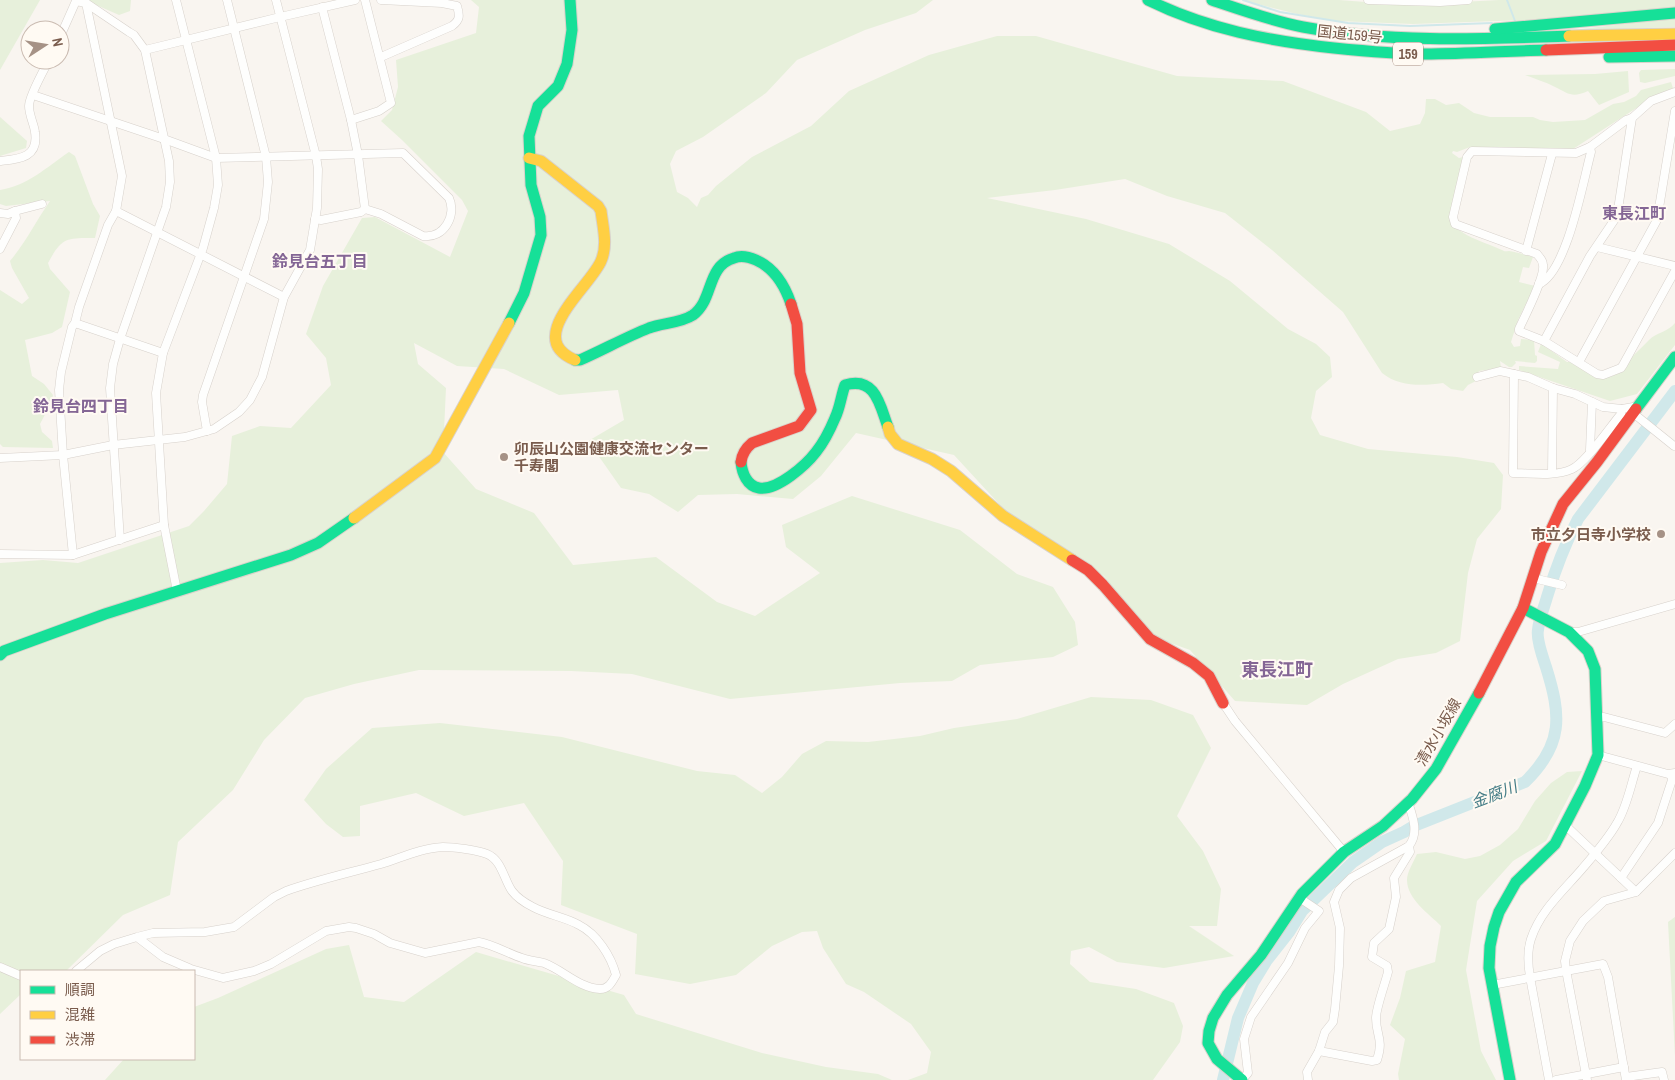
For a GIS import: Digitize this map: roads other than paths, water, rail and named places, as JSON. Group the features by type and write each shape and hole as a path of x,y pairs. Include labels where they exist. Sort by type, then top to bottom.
{"main road":[{"path":"0,655 4,651 105,614 283,557 318,542 435,458 524,293 530,274 541,235 540,217 531,186 529,136 538,106 558,86 566,64 572,30 570,0"},
{"name":"国道159号","path":"1148,0 1194,20 1265,39 1358,51 1427,54 1675,45"},
{"name":"国道159号","path":"1212,0 1284,23 1353,34 1433,38 1675,34"},
{"name":"159","path":"1353,34 1499,28 1675,13"},
{"name":"159","path":"1427,54 1501,57 1675,56"},
{"path":"529,158 541,161 559,174 592,201 601,211 604,251 600,265 558,323 555,337 563,352 578,360 600,353 654,326 692,316 700,309 715,270 728,260 744,256 761,262 771,268 783,286 796,318 799,339 798,365 811,410 799,426 756,441 742,454 742,470 746,480 752,486 759,488 776,485 799,469 817,451 834,422 845,385 854,382 864,384 875,393 890,434 898,444 932,459 951,471 1003,516 1088,570 1104,585 1150,639 1192,662 1209,676 1224,703"},
{"name":"清水小坂線","path":"1241,1079 1217,1059 1208,1043 1213,1018 1227,995 1261,955 1302,896 1344,852 1383,826 1408,802 1436,769 1528,610 1541,552 1562,504 1675,358"},
{"path":"1510,1080 1489,968 1490,946 1499,912 1516,882 1555,844 1585,786 1598,754 1595,669 1588,651 1565,630 1528,610"}],"street":[{"path":"176,0 216,158 218,185 216,200 200,255 164,354 156,393 164,525 177,592"},
{"path":"207,431 202,395 264,219 268,182 266,157 227,0"},
{"path":"0,458 63,455 113,445 185,437 214,429 239,412 250,400 265,370 284,297 310,250 318,198 316,156 276,0"},
{"path":"145,50 355,0"},
{"path":"351,120 379,111 392,103 365,0"},
{"path":"381,0 442,3 457,6 460,16 458,21 452,26 381,56"},
{"path":"1368,0 1440,2 1468,0"},
{"path":"68,20 76,1 86,3 134,35 145,50 169,161 170,182 166,207 113,364 110,388 120,540"},
{"path":"73,556 63,455 59,390 61,372 72,327 108,225 116,211 122,176 86,3"},
{"path":"322,8 351,120 365,209"},
{"path":"0,161 19,159 30,154 35,144 36,133 29,105 44,70"},
{"path":"1675,92 1652,101 1632,118 1626,120 1590,147 1576,153 1472,151 1467,157 1464,167 1453,217 1455,224 1537,254 1544,267 1539,284 1519,329 1544,341 1597,374 1603,375 1621,368 1675,271"},
{"path":"33,95 216,158 403,153 449,198 452,204 447,226 431,237 423,236 381,214 365,209"},
{"path":"1579,362 1658,220 1675,111"},
{"path":"1544,341 1590,256 1617,216 1632,118"},
{"path":"1539,284 1544,282 1552,273 1568,239 1591,152 1590,147"},
{"path":"1526,251 1552,154"},
{"path":"0,213 8,214 42,204"},
{"path":"315,219 321,220 361,212 365,209"},
{"path":"0,248 16,218 15,211"},
{"path":"116,211 284,297"},
{"path":"1597,247 1675,266"},
{"path":"75,323 164,354"},
{"path":"1477,377 1500,371 1528,377 1553,388 1575,394 1603,407 1636,409 1674,446"},
{"path":"1514,374 1513,473 1552,473 1573,469 1621,414 1622,409"},
{"path":"1552,473 1553,388"},
{"path":"1590,451 1592,402"},
{"path":"0,554 73,556 164,525"},
{"path":"1536,579 1562,585"},
{"path":"1565,630 1578,632 1675,604"},
{"path":"1224,703 1235,721 1344,852"},
{"path":"1597,718 1604,718 1665,733 1675,724"},
{"path":"1598,754 1637,766 1673,773 1658,823 1621,878"},
{"path":"1549,1080 1528,964 1530,941 1538,922 1555,899 1583,868 1617,824 1637,766"},
{"path":"1319,1051 1372,1061 1377,1060 1381,1049 1376,1018 1388,972 1387,966 1372,957 1372,948 1374,943 1389,929 1396,897 1394,878 1410,852 1415,836 1414,820 1408,802"},
{"path":"1565,825 1636,892"},
{"path":"1308,1080 1307,1072 1319,1051 1325,1032 1333,1022 1339,966 1340,928 1334,902 1339,890 1351,878 1411,844"},
{"path":"77,970 100,951 114,944 153,933 206,932 234,927 274,897 286,891 382,864 413,853 442,847 488,854 496,861 512,891 520,900 535,908 578,924 591,932 614,964 616,975 611,984 601,989 586,986 545,963 520,957 479,942 425,954 390,943 374,934 349,927 326,931 271,964 254,971 223,978 195,970"},
{"path":"1586,1077 1566,970 1565,961 1570,941 1583,920 1604,901 1636,892 1675,853"},
{"path":"1241,1079 1248,1072 1244,1039 1251,1018 1288,963 1305,928 1319,911 1302,896"},
{"path":"137,937 163,957 195,970"},
{"path":"1492,985 1603,964 1608,977 1626,1078 1662,1072 1664,1080"},
{"path":"0,967 20,976"},
{"path":"1556,1080 1586,1077 1624,1067"}],"waterway":[{"path":"1243,0 1280,12 1348,23 1410,26 1492,23"},
{"path":"1507,0 1515,21"},
{"name":"金腐川","path":"1223,1080 1238,1018 1253,983 1302,911 1353,862 1382,842 1414,826 1525,782 1547,755 1553,742 1556,728 1555,700 1540,648 1538,634 1540,618 1553,577 1578,519 1675,391"}],"place":[{"name":"卯辰山公園健康交流センター 千寿閣","path":"504,457"},
{"name":"市立夕日寺小学校","path":"1661,534"}],"district":[{"name":"東長江町","path":"1634,213"},
{"name":"鈴見台五丁目","path":"320,261"},
{"name":"鈴見台四丁目","path":"81,406"},
{"name":"東長江町","path":"1277,669"}]}
